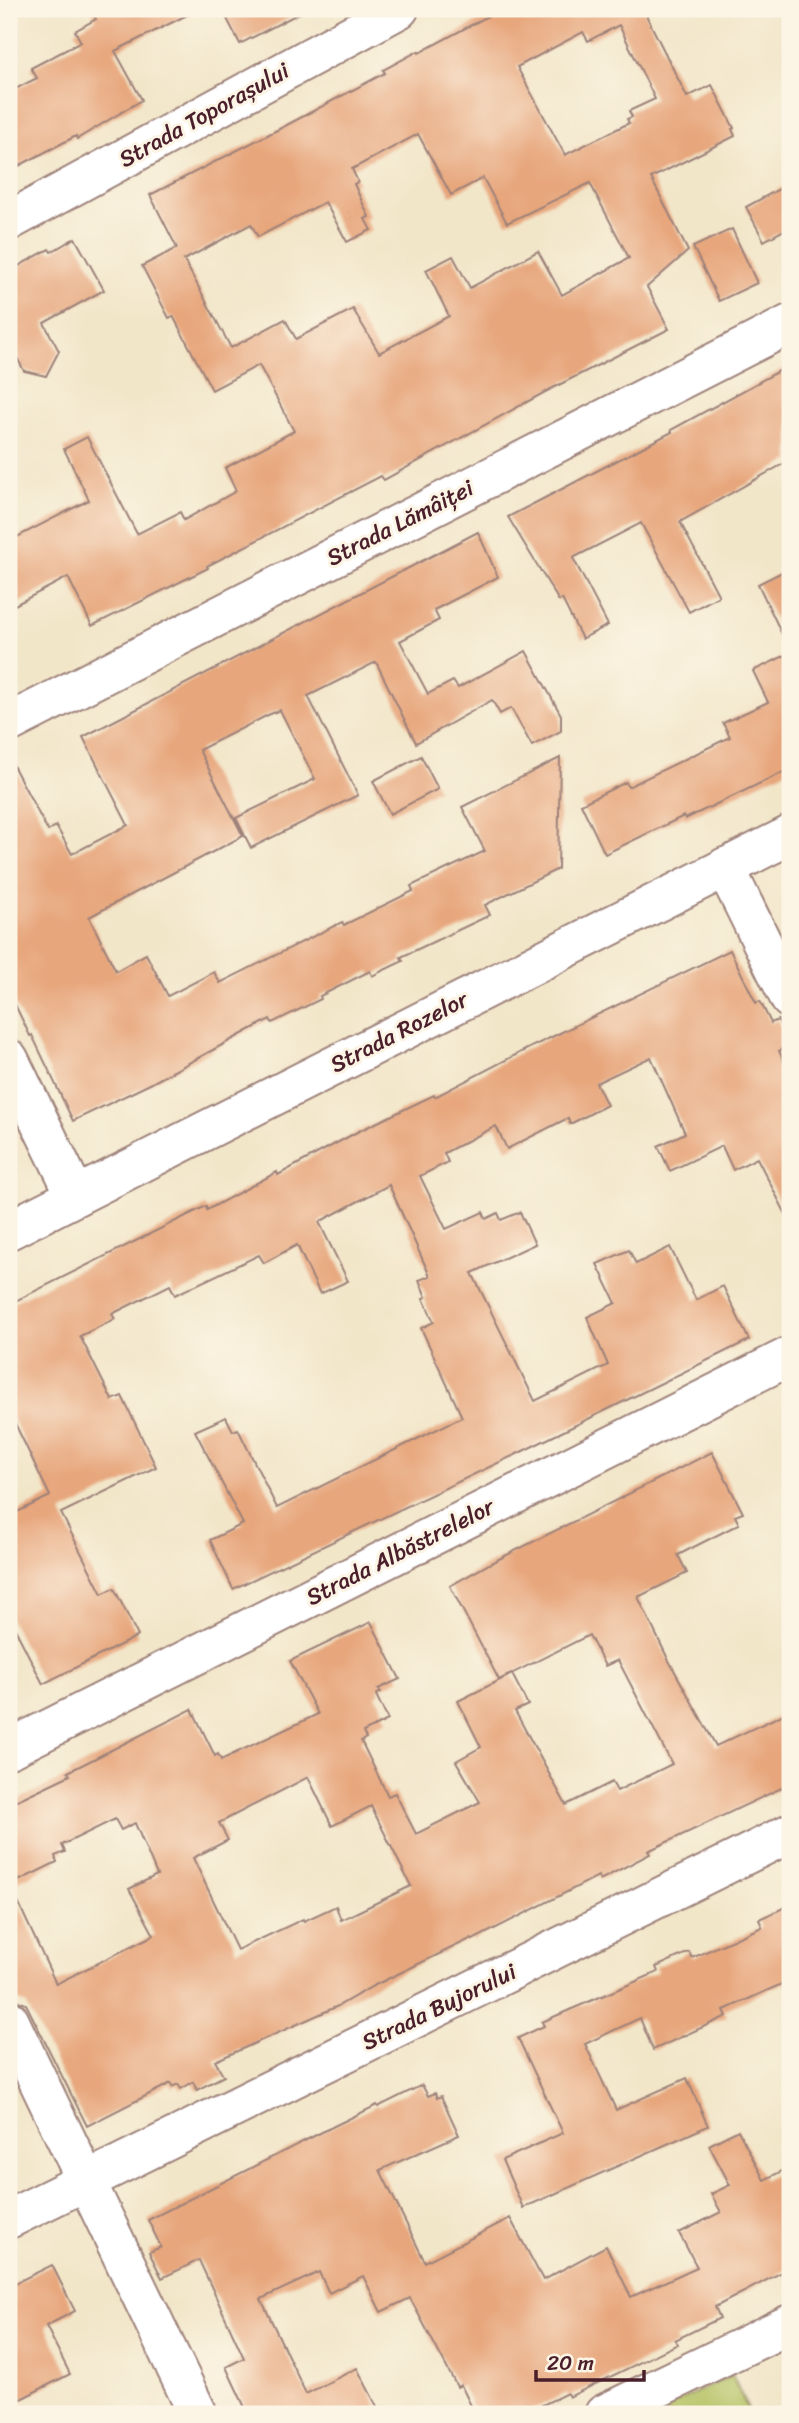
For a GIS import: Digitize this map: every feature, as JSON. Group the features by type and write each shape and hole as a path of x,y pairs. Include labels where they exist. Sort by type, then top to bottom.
{"street":[{"name":"Strada Toporașului","path":"9,221 400,9"},
{"name":"Strada Lămâiței","path":"9,723 790,324"},
{"name":"Strada Rozelor","path":"9,1230 790,835"},
{"path":"725,867 790,999"},
{"path":"9,1059 76,1196"},
{"name":"Strada Albăstrelelor","path":"9,1749 790,1356"},
{"name":"Strada Bujorului","path":"9,2219 790,1833"},
{"path":"9,2020 198,2414"},
{"path":"604,2414 790,2324"}],"green space":[{"path":"732,2375 750,2414 651,2414"}],"building":[{"path":"91,9 199,9 115,51 142,100 77,139 76,136 9,171 9,92 37,78 31,68 81,42 75,31 96,19"},
{"path":"222,9 307,9 240,44"},
{"path":"501,9 649,9 644,11 687,97 712,85 734,128 732,129 735,136 651,178 688,251 647,287 669,329 547,391 384,480 381,476 92,626 68,577 9,608 9,541 89,500 64,449 87,437 137,534 180,512 184,520 236,491 225,468 294,431 259,365 212,390 173,316 169,318 142,266 177,248 150,195 385,73 383,70 418,51 419,53","holes":["619,25 655,99 629,111 632,117 627,119 629,123 565,155 517,67 583,32 588,41","418,134 451,195 483,178 507,223 590,183 629,258 562,295 538,251 470,288 453,256 426,270 449,316 379,353 353,309 296,339 285,319 231,348 184,260 251,224 258,237 325,202 347,242 371,230 365,219 369,217 354,184 358,182 352,169"]},
{"path":"790,183 790,227 764,241 746,207"},
{"path":"732,229 757,283 719,301 693,247"},
{"path":"75,238 104,290 44,323 59,351 46,376 24,371 9,342 9,271"},
{"path":"790,365 790,460 680,522 719,596 689,612 641,523 573,558 608,625 582,639 562,599 559,601 508,517 672,432 671,430"},
{"path":"478,532 498,577 434,610 439,620 400,641 428,694 453,681 458,688 526,651 561,715 561,731 532,746 511,708 500,714 492,700 416,743 376,662 308,696 358,795 251,848 236,818 315,779 280,710 268,715 199,750 243,836 89,917 116,971 146,954 168,996 214,972 220,983 342,922 344,925 413,891 411,886 485,851 462,807 560,758 558,869 485,905 490,915 401,957 403,961 372,976 370,971 272,1023 270,1019 150,1084 73,1121 9,992 9,758 48,831 56,826 72,854 128,825 83,737"},
{"path":"790,568 790,651 758,584"},
{"path":"790,653 790,769 605,854 581,804 626,782 628,787 730,737 723,723 768,702 753,671"},
{"path":"421,756 438,789 390,814 373,781"},
{"path":"730,950 756,1003 760,1001 771,1023 778,1020 790,1045 779,1051 790,1074 790,1222 757,1158 733,1170 722,1146 670,1171 658,1146 685,1133 651,1057 596,1083 607,1105 580,1119 570,1124 568,1118 507,1149 496,1126 444,1153 448,1162 420,1176 446,1229 483,1212 486,1219 498,1213 501,1220 520,1212 535,1244 472,1273 535,1401 608,1365 587,1317 616,1303 597,1264 629,1250 636,1264 670,1247 696,1300 723,1286 749,1340 233,1589 210,1540 243,1524 195,1431 226,1417 233,1431 238,1429 277,1508 462,1417 421,1328 434,1322 423,1298 426,1297 419,1280 430,1276 389,1185 319,1222 348,1281 320,1294 297,1245 264,1263 259,1255 175,1295 170,1285 112,1314 115,1319 80,1336 112,1400 122,1396 156,1467 61,1513 102,1594 114,1588 138,1636 43,1684 9,1617 9,1516 50,1496 9,1411 9,1304 206,1206 207,1210 357,1132 434,1095 435,1097"},
{"path":"712,1452 743,1513 735,1516 739,1524 678,1555 687,1573 638,1597 668,1659 716,1746 790,1711 790,1784 648,1851 650,1854 600,1880 598,1876 473,1940 472,1938 373,1986 338,2006 215,2061 224,2076 197,2090 193,2082 181,2089 178,2084 172,2087 171,2083 87,2126 26,2004 18,2001 9,1980 9,1804 70,1775 68,1772 192,1709 215,1756 218,1754 221,1760 318,1714 290,1661 371,1622 400,1679 378,1689 381,1692 376,1695 388,1720 363,1732 366,1738 361,1741 388,1796 395,1793 416,1834 480,1802 456,1761 481,1747 458,1701 512,1674 528,1705 515,1711 566,1805 612,1782 617,1791 672,1764 618,1660 605,1666 589,1635 499,1680 450,1586","holes":["308,1777 332,1826 371,1806 411,1886 341,1920 336,1906 237,1950 193,1858 228,1840 219,1823","115,1819 121,1830 135,1823 157,1875 129,1889 154,1935 56,1984 10,1885 57,1862 55,1856 65,1852 62,1845"]},
{"path":"790,1905 790,1992 786,1982 724,2010 727,2016 653,2050 640,2018 585,2044 616,2110 687,2078 708,2126 523,2208 502,2160 563,2133 518,2038 544,2026 542,2022 658,1972 656,1967 689,1952 692,1958 762,1927 759,1919"},
{"path":"422,2085 428,2096 435,2093 437,2098 441,2096 459,2135 380,2170 425,2262 510,2218 543,2280 606,2246 631,2297 697,2267 679,2233 721,2212 711,2194 730,2185 709,2145 738,2130 764,2180 790,2167 790,2268 715,2307 720,2318 675,2340 678,2344 569,2397 567,2393 524,2414 475,2414 461,2385 457,2387 410,2298 381,2312 363,2276 329,2293 319,2272 261,2299 306,2394 357,2368 381,2414 248,2414 226,2367 244,2358 199,2260 162,2278 149,2252 161,2247 148,2220"},
{"path":"52,2265 75,2311 46,2326 70,2374 9,2405 9,2286"}]}
